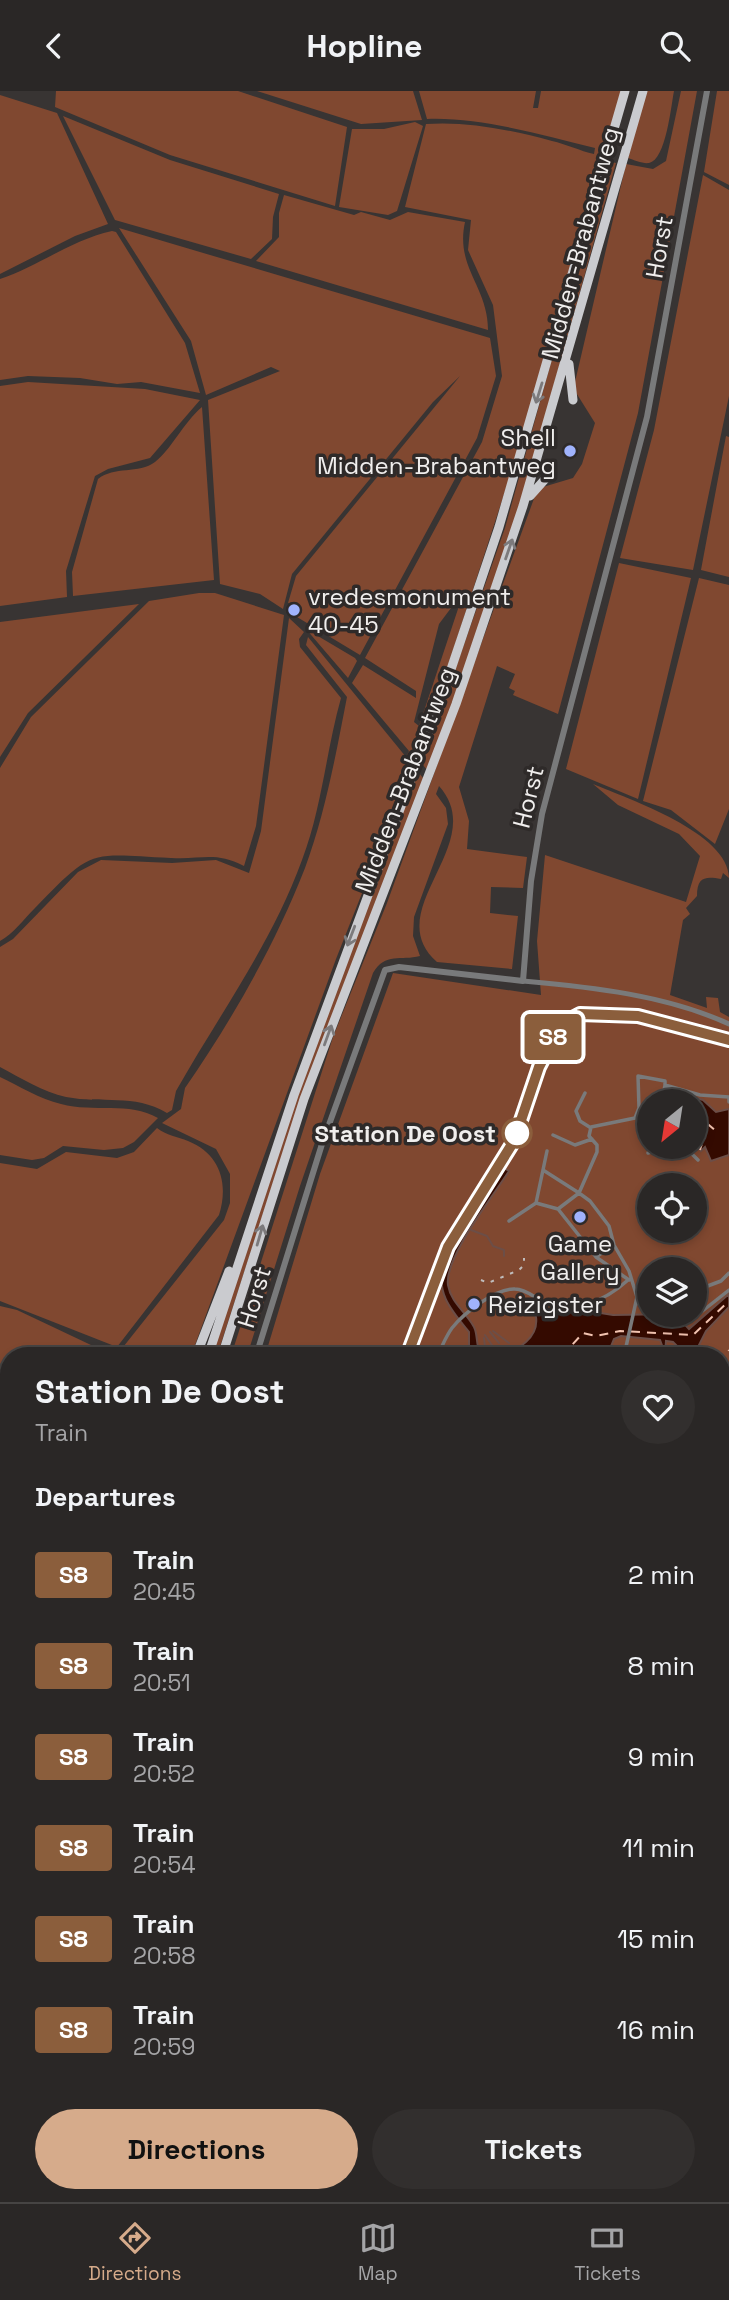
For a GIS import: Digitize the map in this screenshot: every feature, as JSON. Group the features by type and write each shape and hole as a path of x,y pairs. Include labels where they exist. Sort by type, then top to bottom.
{"highway":[{"name":"Midden-Brabantweg","path":"211,1347 244,1241 327,1003 443,693 499,527 625,91"},
{"name":"Midden-Brabantweg","path":"225,1347 304,1099 456,703 523,506 643,91"},
{"path":"569,352 573,400"},
{"path":"523,506 538,483 547,477"},
{"path":"200,1347 235,1256 244,1241"},
{"path":"231,1347 240,1301"}],"street":[{"name":"Horst","path":"259,1347 322,1143 385,970 398,967 523,981 537,838 647,417 707,91"},
{"path":"523,981 612,992 692,1010 729,1024"},
{"path":"638,1089 638,1076 665,1081 664,1089"},
{"path":"665,1085 700,1095 729,1097 729,1102"},
{"path":"585,1093 576,1111 580,1121 591,1128"},
{"path":"558,1209 579,1193 597,1152 589,1134 591,1128 600,1124 630,1121 637,1115"},
{"path":"552,1135 575,1145 592,1139"},
{"path":"509,1221 536,1203 547,1151"},
{"path":"543,1170 579,1193 603,1216 621,1257 637,1305 627,1347"},
{"path":"536,1203 558,1209 596,1257 629,1280"},
{"path":"596,1257 614,1245"},
{"path":"707,1286 721,1281 729,1273"},
{"path":"442,1347 458,1321 491,1298 518,1288 555,1304 599,1302 629,1280"},
{"path":"707,1307 729,1290"}],"shaded area":[{"path":"56,91 238,91 347,127 335,206 170,155 55,107"},
{"path":"257,91 413,91 422,120 361,124"},
{"path":"419,91 536,91 533,108 538,108 541,91 621,91 525,430 430,721 336,959 194,1347 123,1347 224,1220 230,1203 230,1174 216,1149 162,1123 181,1109 185,1088 236,1009 266,954 305,868 318,827 347,697 306,645 308,637 406,757 409,751 352,683 363,665 416,698 416,691 365,658 482,442 502,376 493,305 468,250 471,220 405,207 426,124 473,125 505,130 594,154 595,148 511,128 448,119 427,119","holes":["454,604 459,606 419,726 414,722 439,624"]},
{"path":"646,91 674,91 664,143 655,160 649,163 628,158"},
{"path":"681,91 697,91 638,413 558,714 513,695 515,691 509,688 515,674 497,666 459,787 469,821 467,849 527,857 523,888 491,887 490,913 518,916 512,969 437,962 422,942 420,921 425,899 446,853 452,831 451,808 439,786 436,794 446,808 448,824 414,917 413,936 420,956 388,960 373,973 300,1186 250,1347 234,1347 333,1037 387,903 536,493 543,487 573,478 582,464 595,423 575,391 575,382 626,164 653,169 666,161"},
{"path":"717,91 729,91 729,185 704,172"},
{"path":"0,95 57,113 108,224 75,236 0,274"},
{"path":"63,116 170,160 279,194 273,217 272,239 251,259 115,220"},
{"path":"415,122 423,126 397,211 388,215 339,207 352,129 384,129"},
{"path":"607,161 616,163 513,531 428,771 422,764 505,528"},
{"path":"703,175 729,190 729,396 693,570 620,558 654,430"},
{"path":"284,195 354,215 361,212 390,220 408,212 465,222 464,252 483,301 488,330 256,261 279,237 279,213"},
{"path":"119,228 490,338 496,376 477,438 360,655 297,617 302,612 295,602 288,603 296,576 460,376 433,402 292,574 283,609 260,594 220,584 208,400 280,371 271,367 206,395 191,341"},
{"path":"116,232 185,343 200,393 141,382 117,384 80,378 28,376 0,380 0,279 83,240"},
{"path":"28,382 145,389 200,400 150,458 108,469 95,476 66,571 67,597 0,606 0,386"},
{"path":"202,407 214,580 73,596 72,572 98,479 111,473 149,466 155,462"},
{"path":"726,436 729,437 729,577 701,570"},
{"path":"619,563 691,578 638,799 566,769"},
{"path":"699,578 729,585 729,809 715,844 671,810 643,801"},
{"path":"215,593 284,615 256,826 244,866 216,857 107,856 94,859 82,864 70,874 0,941 0,768 31,717 149,601"},
{"path":"139,604 28,713 0,757 0,622"},
{"path":"289,618 304,632 299,639 300,647 341,698 314,820 302,860 276,920 176,1091 172,1110 167,1113 130,1101 80,1099 57,1095 0,1067 0,947 13,939 78,872 101,860 172,863 216,860 249,873 261,831"},
{"path":"306,629 355,658 357,661 348,678"},
{"path":"418,772 424,779 298,1106 220,1347 214,1347 315,1038"},
{"path":"593,784 652,808 695,832 713,846 725,862 729,878 723,873 721,879 700,881 697,896 686,908 690,914 683,920 670,995 707,1008 706,997 718,998 720,1012 729,1017 729,1347 268,1347 320,1174 393,973 541,995 537,941 545,855 686,902 700,856 679,834 618,805"},
{"path":"0,1077 53,1102 86,1108 123,1108 158,1118 134,1142 123,1148 104,1150 63,1146 44,1158 32,1160 0,1155"},
{"path":"707,1104 716,1112 729,1109 729,1155 711,1161 707,1152"},
{"path":"157,1128 199,1147 215,1162 222,1181 222,1203 219,1215 117,1347 0,1301 0,1163 37,1169 66,1152 117,1158 134,1152"},
{"path":"502,1167 509,1171 462,1243 449,1273 450,1291 474,1327 479,1347 470,1347 469,1332 443,1293 443,1264"},
{"path":"729,1294 729,1307 706,1331 698,1347 678,1347 673,1342 666,1341 666,1347 663,1347 660,1340 621,1336 614,1339 611,1347 519,1347 531,1337 536,1324 536,1317 525,1305 526,1301 562,1314 582,1310 613,1315 637,1315 637,1327 707,1327 707,1313"},
{"path":"0,1306 17,1310 95,1347 0,1347"}],"waterway":[{"path":"471,1230 487,1236 493,1246 504,1250 504,1256"},
{"path":"493,1331 509,1343"},
{"path":"490,1332 499,1343"},
{"path":"485,1335 493,1347"},
{"path":"484,1338 485,1347"}],"ferry route":[{"path":"707,1123 717,1132"},
{"path":"570,1347 583,1333 596,1336 620,1331 693,1335 729,1301"}],"railway":[{"path":"410,1347 448,1247 514,1141 539,1067 561,1024 580,1014 638,1015 729,1040"},
{"path":"481,1280 488,1283 519,1270 524,1265 524,1258"}],"train":[{"name":"S8","path":"411,1347 448,1247 514,1141 539,1067 551,1041 566,1019 580,1014 638,1016 680,1024 729,1040"}],"place":[{"name":"Shell Midden-Brabantweg","path":"570,451"},
{"name":"vredesmonument 40-45","path":"294,610"},
{"name":"Station De Oost","path":"517,1133"},
{"name":"Game Gallery","path":"580,1217"},
{"name":"Reizigster","path":"474,1304"}]}
